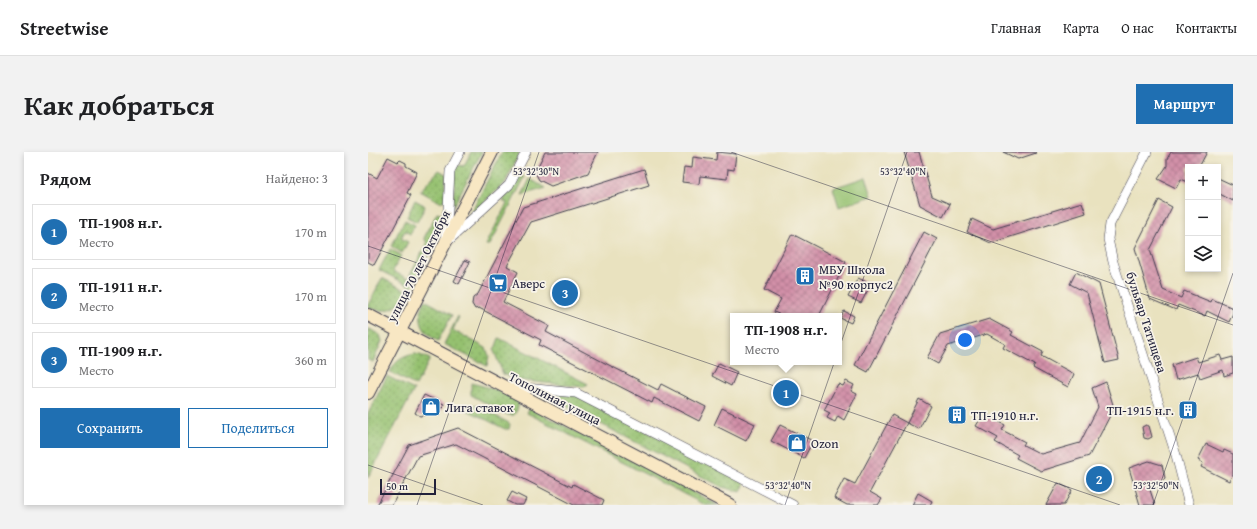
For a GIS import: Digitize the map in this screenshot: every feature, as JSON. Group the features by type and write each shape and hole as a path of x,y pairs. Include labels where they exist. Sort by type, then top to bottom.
{"main road":[{"name":"улица 70 лет Октября","path":"368,393 492,152"},
{"name":"Тополиная улица","path":"368,315 730,505"}],"street":[{"path":"444,245 450,171 460,152"},
{"path":"444,245 509,185 526,152"},
{"name":"бульвар Татищева","path":"1147,152 1110,224 1108,239 1113,262 1176,455 1189,505"},
{"path":"499,385 576,393 793,505"}],"green space":[{"path":"471,152 482,152 453,207 455,170 458,165 464,166"},
{"path":"502,152 520,152 505,183 470,214"},
{"path":"439,170 446,174 445,200 440,202 420,191"},
{"path":"520,175 525,177 490,245 486,245 507,203 503,201 516,176"},
{"path":"866,177 872,196 839,207 833,188"},
{"path":"530,179 546,188 522,195"},
{"path":"415,200 425,207 417,222 407,217"},
{"path":"437,213 444,215 442,227 412,287 379,270 390,249 401,255 393,271 408,279 427,243 424,238"},
{"path":"405,220 415,225 410,234 405,231 401,238 408,242 402,253 391,246"},
{"path":"382,278 409,292 397,306 386,310 368,307"},
{"path":"425,300 452,315 438,341 424,329 422,324 421,313"},
{"path":"458,316 459,317 453,330 486,348 489,356 487,366 444,344"},
{"path":"368,328 380,335 382,341 373,362 368,360"},
{"path":"499,338 588,384 583,387 517,380 503,374 494,351"},
{"path":"415,354 430,359 416,386 390,372 394,365 400,360"},
{"path":"387,376 414,390 368,478 368,414"},
{"path":"471,383 497,390 510,396 519,404 514,415 508,415 471,395"},
{"path":"543,394 577,395 745,483 741,492 722,487"},
{"path":"475,405 510,424 509,429 505,429 465,409 466,407"},
{"path":"530,408 718,505 705,505 527,413"}],"building":[{"path":"545,152 598,152 588,173 551,186 539,180 536,174 536,170"},
{"path":"717,152 736,154 734,170 728,169 727,179 700,176 699,184 682,182 684,167 692,168 693,157 716,160"},
{"path":"904,152 919,152 932,196 950,204 943,217 920,205"},
{"path":"1003,152 1035,152 1036,153 1018,159"},
{"path":"1171,152 1207,152 1201,164 1185,164 1185,181 1181,179 1176,188 1158,179 1167,166 1167,159"},
{"path":"388,157 398,162 400,160 406,163 406,166 417,172 407,193 411,195 374,265 368,262 368,173 377,178"},
{"path":"644,169 649,185 531,222 507,266 518,272 503,302 549,326 546,332 603,362 658,390 661,384 706,407 699,421 654,398 652,403 539,345 541,340 479,308 475,309 472,304 473,298 478,294 523,207"},
{"path":"1221,179 1233,185 1233,201 1221,195"},
{"path":"1159,200 1172,207 1150,250 1163,290 1181,298 1184,291 1211,302 1212,299 1233,308 1233,313 1229,322 1207,311 1205,316 1178,305 1176,310 1150,299 1135,248"},
{"path":"1082,202 1086,213 991,243 967,232 972,219 993,229"},
{"path":"924,232 937,239 868,372 855,365"},
{"name":"МБУ Школа №90 корпус2","path":"792,234 846,262 820,313 776,313 774,312 781,299 764,290"},
{"path":"465,260 470,262 459,284 454,281"},
{"path":"1076,272 1099,284 1119,360 1105,363 1087,293 1070,284"},
{"path":"858,278 871,284 861,303 848,297"},
{"path":"844,311 854,316 851,323 842,319"},
{"path":"989,319 1013,332 1011,335 1043,352 1041,356 1074,374 1068,387 1033,368 1035,365 1003,348 1005,344 987,334 948,346 938,364 927,358 940,334"},
{"path":"1220,355 1222,360 1233,357 1233,373 1224,376 1223,370 1200,378 1198,373 1176,380 1172,365 1196,357 1198,362"},
{"path":"719,363 737,372 731,386 712,376"},
{"path":"846,381 854,385 851,391 857,394 844,420 838,416 835,422 827,418 830,413 824,410 838,384 843,386"},
{"path":"1106,382 1114,408 1089,456 1041,471 1016,458 1018,455 995,442 998,438 976,426 984,413 1005,425 1002,430 1025,442 1023,445 1041,454 1080,443 1098,407 1092,388"},
{"path":"424,395 444,404 441,411 420,416 415,413"},
{"path":"919,399 931,406 919,429 907,423"},
{"path":"722,408 755,424 746,441 714,425"},
{"name":"ТП-1910 н.г.","path":"956,408 963,411 958,421 951,418"},
{"path":"892,415 907,423 870,492 882,499 878,505 847,505 834,498 844,479 855,484"},
{"path":"780,425 813,441 804,458 771,441"},
{"path":"1146,425 1149,426 1152,437 1148,439 1144,438 1142,427"},
{"path":"458,428 572,487 573,484 604,500 602,505 574,505 456,444 418,456 392,505 377,505 409,445"},
{"path":"1206,444 1223,452 1224,450 1233,454 1233,474 1229,481 1201,467 1203,463 1198,460"},
{"path":"1149,461 1162,465 1165,478 1157,488 1150,490 1155,505 1140,505 1129,468"},
{"path":"1058,483 1072,490 1064,505 1046,505"},
{"path":"512,492 526,499 523,505 515,505 507,501"},
{"path":"918,493 932,501 930,505 912,505"}],"place":[{"name":"МБУ Школа №90 корпус2","path":"805,276"},
{"name":"Аверс","path":"498,283"},
{"name":"ТП-1909 н.г.","path":"565,293"},
{"name":"ТП-1908 н.г.","path":"786,393"},
{"name":"Лига ставок","path":"431,407"},
{"name":"ТП-1915 н.г.","path":"1188,410"},
{"name":"ТП-1910 н.г.","path":"957,415"},
{"name":"Ozon","path":"797,443"},
{"name":"ТП-1911 н.г.","path":"1099,479"}]}
